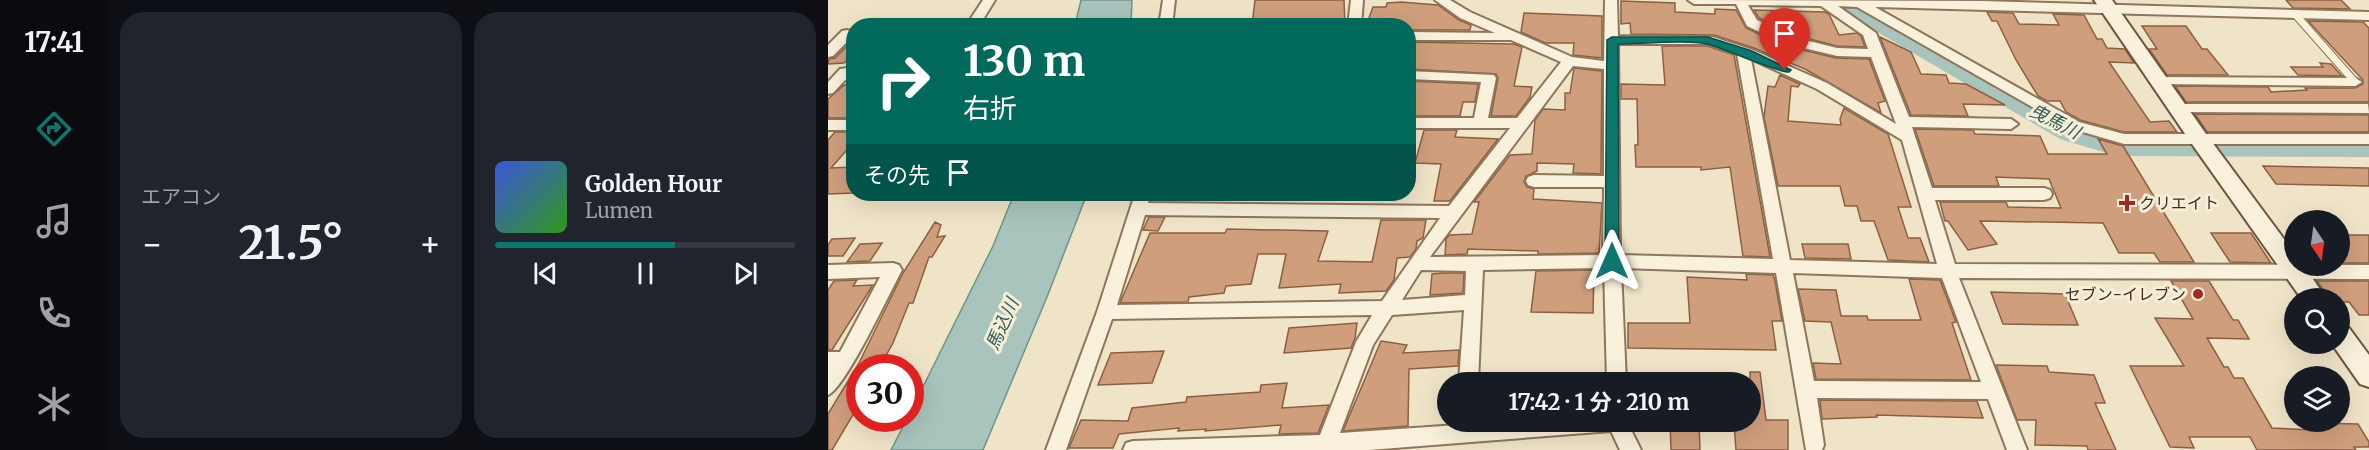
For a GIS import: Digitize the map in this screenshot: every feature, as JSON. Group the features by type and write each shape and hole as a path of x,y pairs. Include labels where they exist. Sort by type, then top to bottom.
{"street":[{"path":"977,18 989,0"},
{"path":"1166,18 1169,0"},
{"path":"1355,18 1357,0"},
{"path":"1441,0 1465,15 1569,61 1613,66"},
{"path":"1611,0 1612,261 1616,372"},
{"path":"1694,0 2106,5 2367,18"},
{"path":"2281,0 2295,14"},
{"path":"1855,1 2074,125 2124,139 2203,145 2369,139"},
{"path":"1740,2 1752,23 1788,40 1837,52 1877,53"},
{"path":"1831,3 1869,33 1905,130 1948,271 2017,450"},
{"path":"2106,5 2203,145 2284,256"},
{"path":"828,53 846,35"},
{"path":"1416,36 1515,37"},
{"path":"1612,40 1708,40 1743,52 1822,86 1905,130 2011,124"},
{"path":"1743,52 1806,389 1814,445"},
{"path":"1324,447 1365,342 1416,263 1453,212 1569,61"},
{"path":"828,73 846,72"},
{"path":"828,90 846,75"},
{"path":"1416,75 1490,78 1480,123"},
{"path":"2159,81 2355,82"},
{"path":"2178,109 2367,109"},
{"path":"1416,123 1523,123"},
{"path":"828,125 846,125"},
{"path":"1533,181 1612,182"},
{"path":"1925,194 2043,194"},
{"path":"1056,450 1106,312 1141,201 1453,212"},
{"path":"1416,263 1612,261 1948,271 2284,271"},
{"path":"1470,372 1475,264"},
{"path":"828,272 893,270 837,360 828,387"},
{"path":"2350,272 2369,272"},
{"path":"1106,312 1387,308 1473,302"},
{"path":"2350,349 2369,376"},
{"path":"1806,389 1994,391"},
{"path":"1133,450 1324,447 1501,432"},
{"path":"1622,432 1631,450"}],"lane":[{"path":"2295,14 2355,82"}],"water":[{"path":"1081,0 1132,0 1131,18 1077,18"},
{"name":"馬込川","path":"1011,201 1084,201 983,450 891,450 900,432 924,432 924,385 993,246"}],"building":[{"path":"1255,0 1344,0 1345,18 1253,18"},
{"path":"2286,0 2341,0 2350,9 2293,8"},
{"path":"1621,1 1675,3 1675,12 1715,14 1715,9 1736,10 1746,28 1782,45 1836,58 1869,59 1885,101 1878,103 1881,113 1805,69 1754,48 1714,35 1631,34 1630,23 1621,24"},
{"path":"1387,3 1438,5 1459,20 1471,25 1470,30 1416,30 1416,18 1369,18 1373,7 1386,7"},
{"path":"1754,10 1825,12 1829,14 1839,35 1857,33 1861,36 1865,47 1837,46 1794,35 1759,18"},
{"path":"1987,12 2013,13 2019,24 2059,25 2053,14 2084,15 2097,39 2102,39 2107,48 2125,49 2134,63 2109,62 2150,122 2169,121 2177,132 2124,132 2080,120 2066,112 2060,101 2047,101 2038,96 2016,60 1997,21 1992,21"},
{"path":"1524,13 1602,16 1602,58 1573,55 1574,43 1545,43 1521,32"},
{"path":"2308,21 2363,22 2369,28 2369,102 2186,102 2175,86 2268,87 2271,92 2307,90 2305,88 2355,88 2363,84 2363,80"},
{"path":"2142,26 2186,26 2202,49 2207,49 2228,75 2167,75 2149,49 2157,49"},
{"path":"1880,37 1911,52 1921,74 1946,75 1949,83 1966,84 2005,105 1963,104 1968,116 1911,115"},
{"path":"1416,42 1514,44 1522,47 1514,86 1532,87 1530,97 1516,116 1491,116 1498,78 1496,74 1416,69"},
{"path":"1662,46 1707,46 1734,55 1770,257 1743,256 1730,167 1701,170 1701,167 1636,167 1637,99 1621,99 1621,84 1665,85"},
{"path":"846,47 846,61 828,64 829,59 835,58"},
{"path":"2320,63 2331,64 2342,76 2298,75 2291,67 2323,67"},
{"path":"1574,68 1602,71 1601,174 1573,173 1574,164 1537,163 1537,171 1526,176 1524,182 1527,187 1534,189 1533,199 1602,203 1599,253 1538,254 1538,251 1468,249 1467,254 1445,255 1446,239 1449,235 1472,234 1479,202 1474,202 1510,155 1532,154 1535,120 1543,109 1565,110 1565,93 1570,93"},
{"path":"1780,75 1800,84 1798,87 1791,86 1788,121 1841,125 1840,119 1844,108 1888,134 1911,207 1898,207 1908,238 1920,238 1929,262 1888,260 1874,221 1861,221 1857,206 1845,206 1840,186 1778,186 1764,117 1768,86 1775,87"},
{"path":"1416,81 1478,84 1475,102 1463,102 1460,116 1416,116"},
{"path":"846,85 846,118 828,118 828,99"},
{"path":"2195,114 2369,115 2369,132 2207,132"},
{"path":"1915,129 1973,130 1975,134 2040,136 2048,154 2107,154 2098,139 2123,146 2194,262 2160,262 2154,253 2119,253 2103,223 1980,221 1997,244 1968,250 1948,221 1945,221 1940,202 2006,202 2008,207 2061,208 2049,179 1996,177 1999,186 1934,186"},
{"path":"1424,130 1457,130 1455,137 1498,139 1450,201 1434,201 1441,164 1416,163"},
{"path":"835,132 846,132 846,151 831,168 846,167 846,193 828,194 828,140"},
{"path":"2263,166 2369,168 2369,186 2276,184"},
{"path":"1149,217 1165,217 1158,231 1143,230"},
{"path":"1381,220 1426,220 1423,238 1417,241 1416,249 1410,257 1397,258 1394,280 1386,291 1339,293 1341,284 1279,288 1286,254 1258,254 1251,284 1226,286 1224,293 1189,297 1188,302 1120,303 1150,233 1225,233 1227,229 1328,231 1318,261 1372,262"},
{"path":"935,222 941,225 937,237 945,236 932,257 929,257 913,303 909,303 887,354 863,354 903,273"},
{"path":"2211,233 2251,233 2271,263 2230,262"},
{"path":"2350,235 2369,235 2369,263 2350,263"},
{"path":"855,238 843,256 828,256 828,245 832,239"},
{"path":"882,243 870,261 847,262 860,244"},
{"path":"1802,244 1848,244 1851,259 1805,258"},
{"path":"1594,270 1593,313 1531,312 1536,271"},
{"path":"1464,273 1463,293 1430,295 1432,274"},
{"path":"1746,274 1773,275 1782,321 1772,321 1776,350 1628,348 1628,323 1690,323 1687,277 1747,280"},
{"path":"1909,279 1940,280 1956,322 1952,323 1971,380 1816,379 1813,363 1841,364 1831,322 1805,321 1798,289 1836,290 1841,316 1867,316 1868,320 1921,320"},
{"path":"857,280 853,286 873,285 832,350 828,350 828,290 834,281"},
{"path":"2171,281 2209,281 2233,320 2238,320 2249,339 2207,338 2224,367 2228,367 2234,378 2243,378 2272,428 2284,429 2284,432 2350,432 2350,424 2358,424 2369,442 2369,447 2354,447 2356,450 2257,450 2250,437 2189,437 2194,448 2170,447 2130,366 2184,366 2155,318 2193,319"},
{"path":"2317,281 2369,281 2369,315 2359,315 2350,303 2350,288 2322,288"},
{"path":"1991,292 2065,294 2078,325 2003,324"},
{"path":"1357,323 1351,348 1284,353 1289,328"},
{"path":"1381,341 1407,345 1403,353 1459,350 1458,366 1409,369 1408,426 1343,431"},
{"path":"1164,351 1152,383 1098,385 1111,353"},
{"path":"1996,365 2047,366 2049,372 2094,375 2105,403 2095,403 2116,450 2088,450 2087,446 2035,445 2036,420 2017,420"},
{"path":"1761,380 1766,420 1788,420 1788,450 1736,450 1735,432 1761,432"},
{"path":"1287,383 1282,408 1329,405 1318,433 1279,434 1281,425 1205,431 1206,429 1178,431 1179,428 1119,434 1113,448 1069,448 1081,420 1128,421 1132,408 1186,402 1187,397 1260,392 1261,385"},
{"path":"846,384 846,426 832,450 828,450 828,414"},
{"path":"1820,400 1977,401 1983,418 1876,415 1877,417 1822,419"},
{"path":"1670,432 1699,432 1700,450 1671,450"}],"waterway":[{"name":"曳馬川","path":"1840,0 2070,132 2103,142 2131,146 2369,147"}],"place":[{"name":"クリエイト","path":"2127,203"},
{"name":"セブン-イレブン","path":"2198,294"}],"route":[{"path":"1612,261 1612,40 1708,40 1748,53 1785,70"}]}
